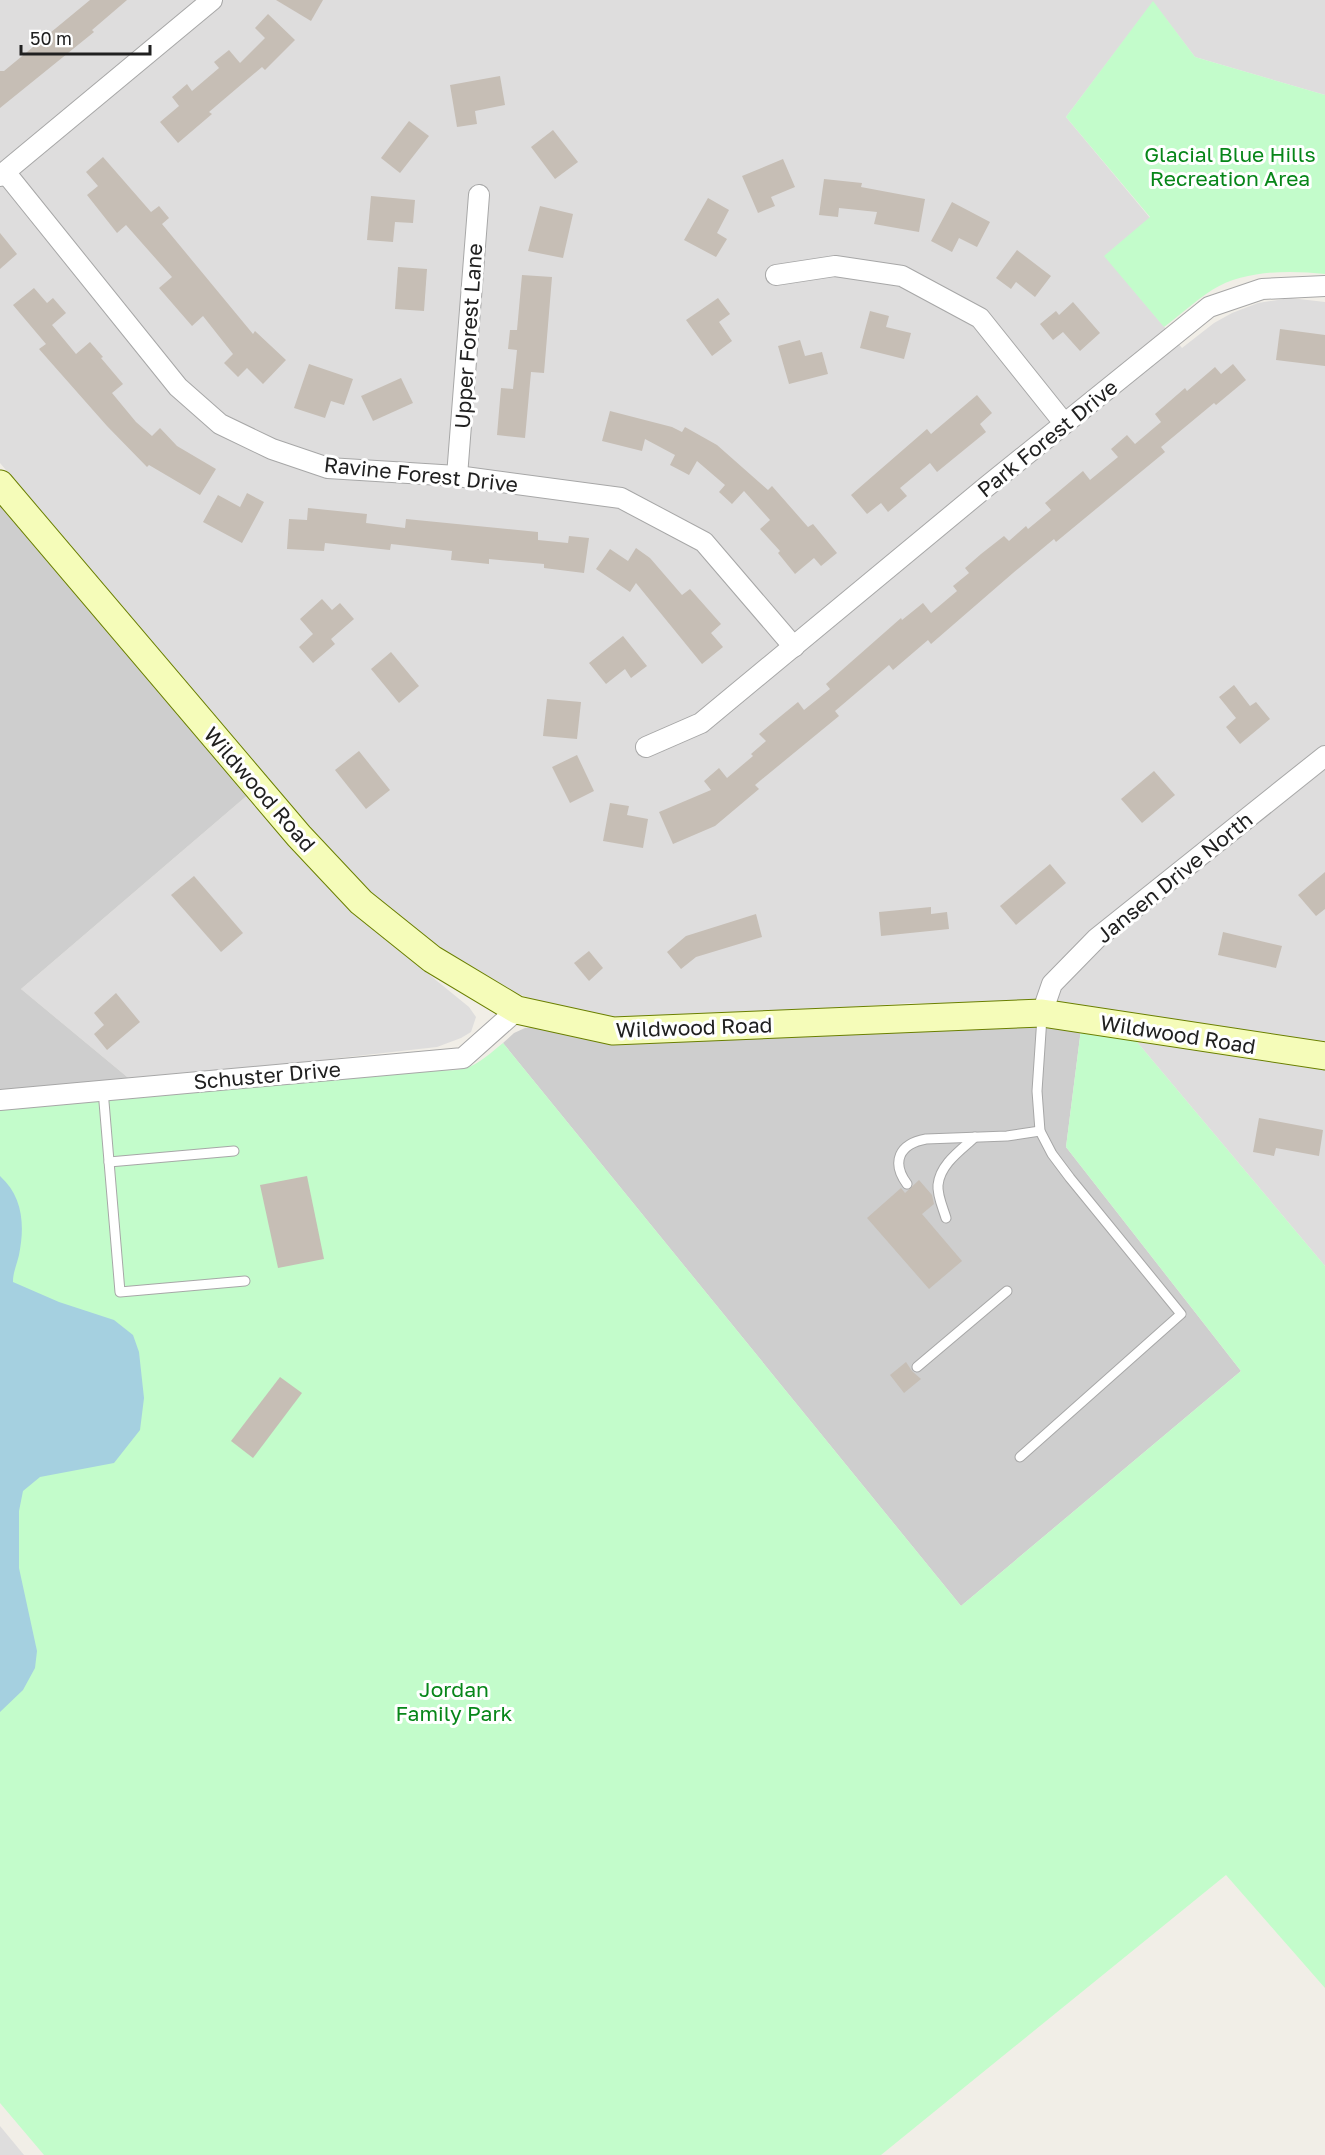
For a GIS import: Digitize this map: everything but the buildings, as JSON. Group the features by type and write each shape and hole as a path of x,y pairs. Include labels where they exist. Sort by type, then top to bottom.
{"street":[{"path":"3,174 212,0"},
{"name":"Ravine Forest Drive","path":"3,174 178,387 220,424 272,449 328,468 457,476 621,498 704,542 794,647"},
{"name":"Upper Forest Lane","path":"457,476 479,195"},
{"path":"776,275 836,266 902,276 980,318 1064,423"},
{"name":"Park Forest Drive","path":"646,747 701,723 1064,423 1209,308 1262,289 1325,286"},
{"name":"Wildwood Road","path":"0,484 299,836 361,902 432,959 517,1010 613,1031 1042,1013 1325,1056"},
{"name":"Jansen Drive North","path":"1042,1013 1052,984 1098,938 1325,756"},
{"name":"Schuster Drive","path":"0,1100 462,1058 517,1010"}],"lane":[{"path":"1020,1457 1181,1314 1070,1178 1052,1154 1040,1131 1037,1091 1042,1013"},
{"path":"103,1090 120,1292 245,1281"},
{"path":"908,1185 897,1162 903,1149 913,1141 1006,1136 1040,1131"},
{"path":"945,1218 938,1186 942,1172 953,1156 975,1137"},
{"path":"109,1162 234,1151"},
{"path":"917,1367 1007,1292"}],"shaded area":[{"path":"0,0 1325,0 1325,95 1195,57 1153,2 1066,117 1150,218 1105,256 1182,348 1214,323 1258,303 1290,298 1325,302 1325,1045 1005,1003 910,1003 667,1019 617,1018 576,1011 526,997 484,979 447,956 386,909 335,858 0,463"},
{"path":"0,501 250,793 21,989 132,1081 0,1091"},
{"path":"250,793 353,909 389,942 469,1007 476,1017 471,1032 437,1047 132,1081 21,989"},
{"path":"995,1022 1081,1029 1066,1147 1241,1371 961,1606 503,1043 514,1033 525,1028 540,1026"},
{"path":"1132,1036 1325,1068 1325,1266"},
{"path":"0,2126 24,2155 0,2155"}],"green space":[{"name":"Glacial Blue Hills Recreation Area","path":"1153,1 1195,57 1325,95 1325,274 1282,272 1238,278 1212,290 1164,327 1104,256 1150,217 1066,117"},
{"name":"Jordan Family Park","path":"1081,1029 1132,1036 1325,1266 1325,1988 1226,1875 881,2155 44,2155 0,2103 0,1108 462,1069 477,1063 503,1043 961,1606 1241,1371 1066,1147"}],"water":[{"path":"0,1176 14,1193 22,1222 21,1244 13,1282 59,1302 114,1320 133,1335 139,1352 144,1398 140,1430 114,1463 40,1477 23,1491 19,1511 19,1568 37,1651 35,1668 23,1690 0,1712"}]}
